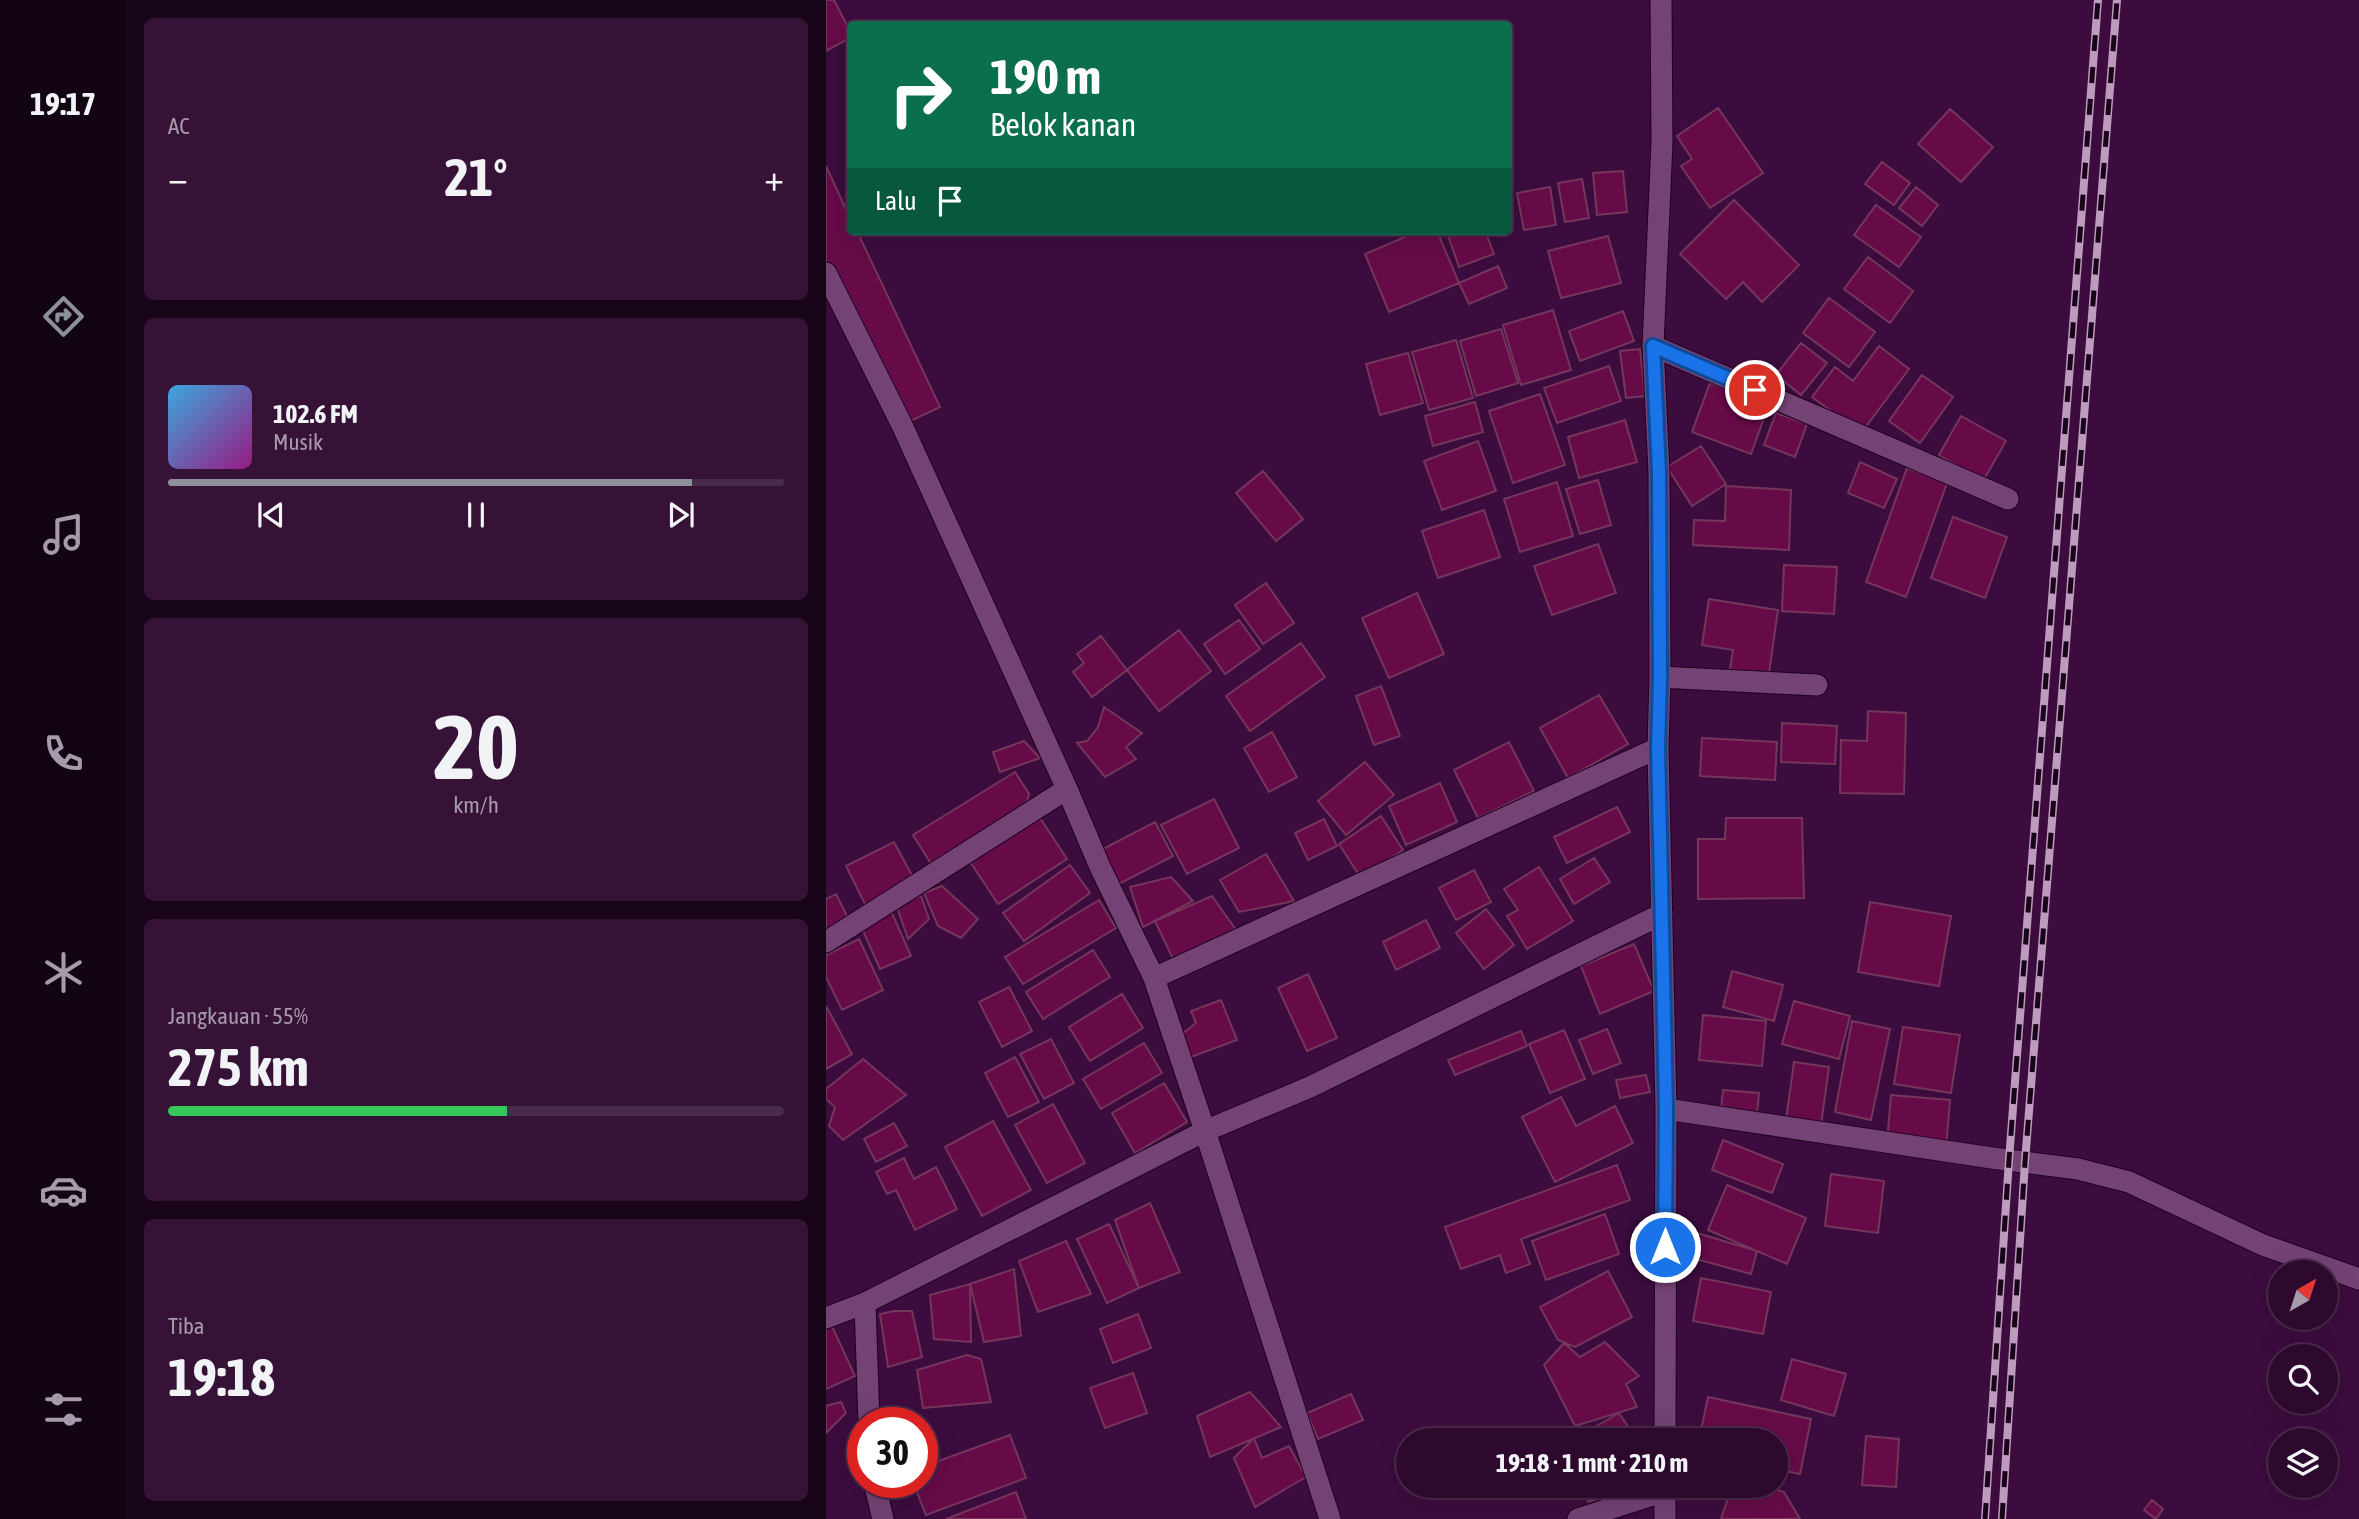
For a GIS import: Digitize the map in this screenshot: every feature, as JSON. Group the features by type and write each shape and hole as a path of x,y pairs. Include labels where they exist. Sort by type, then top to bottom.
{"street":[{"path":"1661,0 1662,142 1653,346 1659,472 1658,748 1666,1109 1665,1428"},
{"path":"826,273 902,425 1100,867 1154,978 1330,1519"},
{"path":"1653,346 2008,499"},
{"path":"1660,677 1817,685"},
{"path":"1154,978 1658,748"},
{"path":"826,942 1067,789"},
{"path":"826,1318 865,1303 1205,1131 1310,1087 1662,914"},
{"path":"1666,1109 2078,1169 2129,1182 2263,1245 2359,1279"},
{"path":"865,1303 868,1407"},
{"path":"878,1498 883,1519"},
{"path":"1578,1519 1637,1498"},
{"path":"1665,1498 1665,1519"}],"building":[{"path":"826,0 834,0 847,25 847,40 826,51"},
{"path":"1718,108 1763,173 1710,208 1681,166 1692,159 1677,136"},
{"path":"1950,109 1993,147 1961,182 1918,144"},
{"path":"1882,162 1910,183 1894,205 1865,184"},
{"path":"826,166 847,212 847,235 859,235 940,407 902,425 826,264"},
{"path":"1623,171 1627,212 1597,215 1593,173"},
{"path":"1582,179 1589,218 1565,222 1558,183"},
{"path":"1550,187 1556,225 1524,230 1517,193"},
{"path":"1916,187 1938,205 1922,226 1899,208"},
{"path":"1734,200 1799,265 1762,302 1743,282 1726,299 1680,254"},
{"path":"1876,205 1921,237 1899,267 1854,235"},
{"path":"1410,235 1439,235 1459,283 1389,312 1365,254"},
{"path":"1448,235 1487,235 1494,254 1459,267"},
{"path":"1608,236 1621,283 1561,298 1548,251"},
{"path":"1868,257 1913,291 1890,323 1844,289"},
{"path":"1498,266 1507,288 1469,304 1459,283"},
{"path":"1829,298 1875,332 1849,367 1803,333"},
{"path":"1553,310 1571,370 1521,385 1503,325"},
{"path":"1623,311 1634,341 1580,361 1569,331"},
{"path":"1501,329 1518,383 1476,396 1460,341"},
{"path":"1456,340 1473,398 1429,410 1412,352"},
{"path":"1801,343 1827,363 1801,395 1776,375"},
{"path":"1879,346 1909,369 1861,433 1812,397 1835,367 1853,381"},
{"path":"1640,349 1645,396 1626,398 1620,351"},
{"path":"1408,353 1423,403 1380,415 1366,364"},
{"path":"1609,366 1621,401 1557,423 1544,388"},
{"path":"1922,375 1953,397 1920,443 1889,421"},
{"path":"1710,383 1769,404 1751,454 1692,432"},
{"path":"1540,394 1565,465 1513,483 1489,411"},
{"path":"1475,402 1483,432 1433,446 1425,416"},
{"path":"1776,413 1807,424 1795,457 1764,445"},
{"path":"1961,416 2006,441 1983,481 1939,455"},
{"path":"1625,420 1637,462 1579,478 1568,437"},
{"path":"1478,441 1496,491 1442,510 1424,461"},
{"path":"1701,446 1726,484 1692,506 1667,467"},
{"path":"1860,462 1897,479 1884,508 1848,493"},
{"path":"1907,468 1947,483 1906,597 1866,582"},
{"path":"1263,471 1303,519 1276,541 1236,493"},
{"path":"1598,480 1611,525 1580,534 1566,489"},
{"path":"1557,482 1573,536 1520,552 1504,499"},
{"path":"1726,486 1791,490 1789,550 1693,545 1694,520 1725,521"},
{"path":"1484,510 1500,557 1438,578 1422,531"},
{"path":"1953,517 2007,537 1985,598 1931,578"},
{"path":"1598,544 1616,593 1552,615 1534,566"},
{"path":"1784,565 1837,567 1834,614 1782,611"},
{"path":"1266,583 1294,623 1263,644 1235,605"},
{"path":"1417,593 1444,654 1389,678 1362,618"},
{"path":"1709,599 1778,610 1768,680 1729,675 1733,650 1702,645"},
{"path":"1239,620 1260,649 1225,674 1204,644"},
{"path":"1179,630 1211,671 1159,711 1127,670"},
{"path":"1101,636 1127,670 1092,697 1073,672 1084,663 1077,654"},
{"path":"1301,643 1325,677 1250,731 1226,696"},
{"path":"1381,686 1400,736 1374,745 1356,696"},
{"path":"1599,695 1628,744 1568,778 1540,728"},
{"path":"1104,707 1142,733 1126,747 1136,759 1105,777 1077,743 1087,741 1098,727"},
{"path":"1868,711 1906,713 1904,794 1840,793 1841,740 1867,741"},
{"path":"1782,723 1837,726 1835,764 1781,762"},
{"path":"1272,732 1297,777 1269,792 1244,748"},
{"path":"1702,738 1777,742 1775,780 1700,776"},
{"path":"1024,741 1040,758 1000,772 993,752"},
{"path":"1509,742 1534,791 1478,818 1454,770"},
{"path":"1365,762 1394,795 1346,835 1318,801"},
{"path":"1015,772 1029,794 1024,813 935,870 913,835"},
{"path":"1440,783 1457,822 1406,845 1389,806"},
{"path":"1214,799 1239,848 1187,874 1161,825"},
{"path":"1617,807 1630,832 1567,863 1554,837"},
{"path":"1038,815 1067,859 998,904 969,860"},
{"path":"1381,816 1403,850 1361,878 1339,844"},
{"path":"1726,818 1802,818 1804,898 1698,899 1698,839 1725,839"},
{"path":"1324,819 1337,846 1308,860 1295,833"},
{"path":"1155,822 1173,856 1117,885 1099,851"},
{"path":"894,842 915,881 866,906 846,866"},
{"path":"1266,854 1294,901 1239,912 1220,880"},
{"path":"1594,858 1610,882 1574,904 1560,879"},
{"path":"1070,865 1090,893 1024,941 1003,913"},
{"path":"1539,867 1573,921 1527,949 1507,916 1518,910 1504,889"},
{"path":"1474,870 1491,902 1456,920 1439,888"},
{"path":"1171,877 1193,901 1143,927 1130,887"},
{"path":"942,886 978,919 961,938 938,926 924,893"},
{"path":"836,894 849,920 826,931 826,899"},
{"path":"921,896 929,919 908,939 896,904"},
{"path":"1212,896 1241,937 1173,959 1155,921"},
{"path":"1099,900 1116,928 1023,984 1005,957"},
{"path":"1870,902 1951,916 1939,986 1858,972"},
{"path":"1486,909 1514,945 1484,969 1456,933"},
{"path":"891,911 911,956 880,969 860,924"},
{"path":"1426,920 1440,948 1396,970 1383,942"},
{"path":"859,939 883,990 842,1010 826,977 826,955"},
{"path":"1634,944 1654,991 1600,1014 1581,966"},
{"path":"1093,950 1110,977 1043,1019 1026,992"},
{"path":"1732,971 1783,985 1774,1021 1723,1007"},
{"path":"1308,974 1337,1038 1307,1051 1278,988"},
{"path":"1009,987 1032,1031 1002,1047 979,1002"},
{"path":"1122,994 1143,1028 1090,1061 1069,1027"},
{"path":"1221,1000 1237,1040 1191,1057 1182,1034 1196,1023 1191,1011"},
{"path":"1794,1001 1850,1016 1839,1059 1782,1044"},
{"path":"826,1006 852,1054 826,1069"},
{"path":"1703,1015 1766,1021 1762,1066 1699,1060"},
{"path":"1852,1021 1890,1029 1871,1120 1835,1112"},
{"path":"1903,1027 1960,1035 1951,1093 1894,1084"},
{"path":"1607,1029 1621,1063 1593,1074 1579,1040"},
{"path":"1564,1030 1585,1079 1550,1093 1529,1044"},
{"path":"1521,1031 1527,1046 1455,1075 1448,1060"},
{"path":"1051,1039 1074,1083 1044,1099 1020,1054"},
{"path":"1144,1043 1162,1073 1101,1109 1083,1079"},
{"path":"1015,1057 1039,1102 1008,1117 985,1073"},
{"path":"863,1059 906,1095 843,1140 829,1126 835,1107 826,1099 826,1089"},
{"path":"1794,1062 1829,1067 1821,1125 1786,1120"},
{"path":"1646,1075 1650,1092 1620,1098 1616,1080"},
{"path":"1164,1083 1187,1122 1135,1153 1112,1113"},
{"path":"1723,1090 1759,1093 1757,1113 1721,1110"},
{"path":"1891,1095 1950,1100 1946,1147 1887,1142"},
{"path":"1561,1097 1576,1126 1615,1106 1633,1143 1555,1182 1522,1117"},
{"path":"1053,1104 1085,1163 1047,1183 1015,1125"},
{"path":"993,1121 1031,1190 982,1216 945,1147"},
{"path":"894,1123 907,1146 876,1162 864,1139"},
{"path":"1723,1140 1783,1164 1772,1193 1712,1170"},
{"path":"904,1158 914,1179 936,1167 957,1209 915,1230 896,1190 887,1194 876,1172"},
{"path":"1617,1165 1630,1200 1521,1239 1530,1264 1506,1273 1500,1255 1461,1269 1445,1227"},
{"path":"1831,1174 1884,1181 1878,1233 1825,1226"},
{"path":"1727,1185 1806,1218 1787,1264 1708,1230"},
{"path":"1150,1203 1180,1272 1139,1288 1115,1220"},
{"path":"1605,1214 1619,1254 1546,1280 1532,1241"},
{"path":"1109,1224 1139,1288 1107,1303 1077,1239"},
{"path":"1697,1233 1757,1251 1751,1274 1696,1259"},
{"path":"1066,1241 1091,1294 1038,1312 1019,1261"},
{"path":"1014,1269 1021,1336 984,1342 970,1284"},
{"path":"1608,1271 1632,1317 1575,1347 1558,1340 1540,1307"},
{"path":"1701,1278 1771,1292 1763,1334 1693,1321"},
{"path":"970,1284 971,1342 934,1339 930,1295"},
{"path":"912,1311 922,1357 888,1367 880,1314"},
{"path":"1138,1314 1151,1348 1113,1363 1100,1329"},
{"path":"830,1322 855,1376 826,1389 826,1324"},
{"path":"1605,1342 1639,1376 1626,1384 1637,1407 1575,1426 1544,1365 1564,1343 1580,1357"},
{"path":"967,1355 981,1359 991,1402 923,1407 917,1370"},
{"path":"1792,1359 1846,1374 1834,1416 1781,1400"},
{"path":"1133,1373 1147,1413 1105,1428 1090,1388"},
{"path":"1250,1392 1281,1427 1210,1457 1197,1416"},
{"path":"1351,1394 1363,1420 1318,1439 1307,1413"},
{"path":"1708,1397 1811,1419 1800,1474 1788,1472 1788,1428 1702,1428"},
{"path":"841,1402 846,1413 826,1433 826,1406"},
{"path":"1619,1413 1629,1428 1593,1428"},
{"path":"1010,1435 1026,1478 926,1515 919,1498 938,1498 938,1461"},
{"path":"1866,1436 1899,1439 1896,1487 1862,1485"},
{"path":"1254,1438 1262,1458 1289,1446 1306,1477 1255,1507 1234,1458"},
{"path":"1016,1492 1026,1519 946,1519"},
{"path":"1728,1498 1788,1498 1800,1519 1721,1519"},
{"path":"2152,1500 2163,1509 2156,1519 2144,1510"}],"railway":[{"path":"1985,1519 2009,1160 2098,0"},
{"path":"2002,1519 2025,1162 2117,0"}],"route":[{"path":"1665,1247 1666,1109 1658,748 1659,472 1653,346 1755,390"}]}
